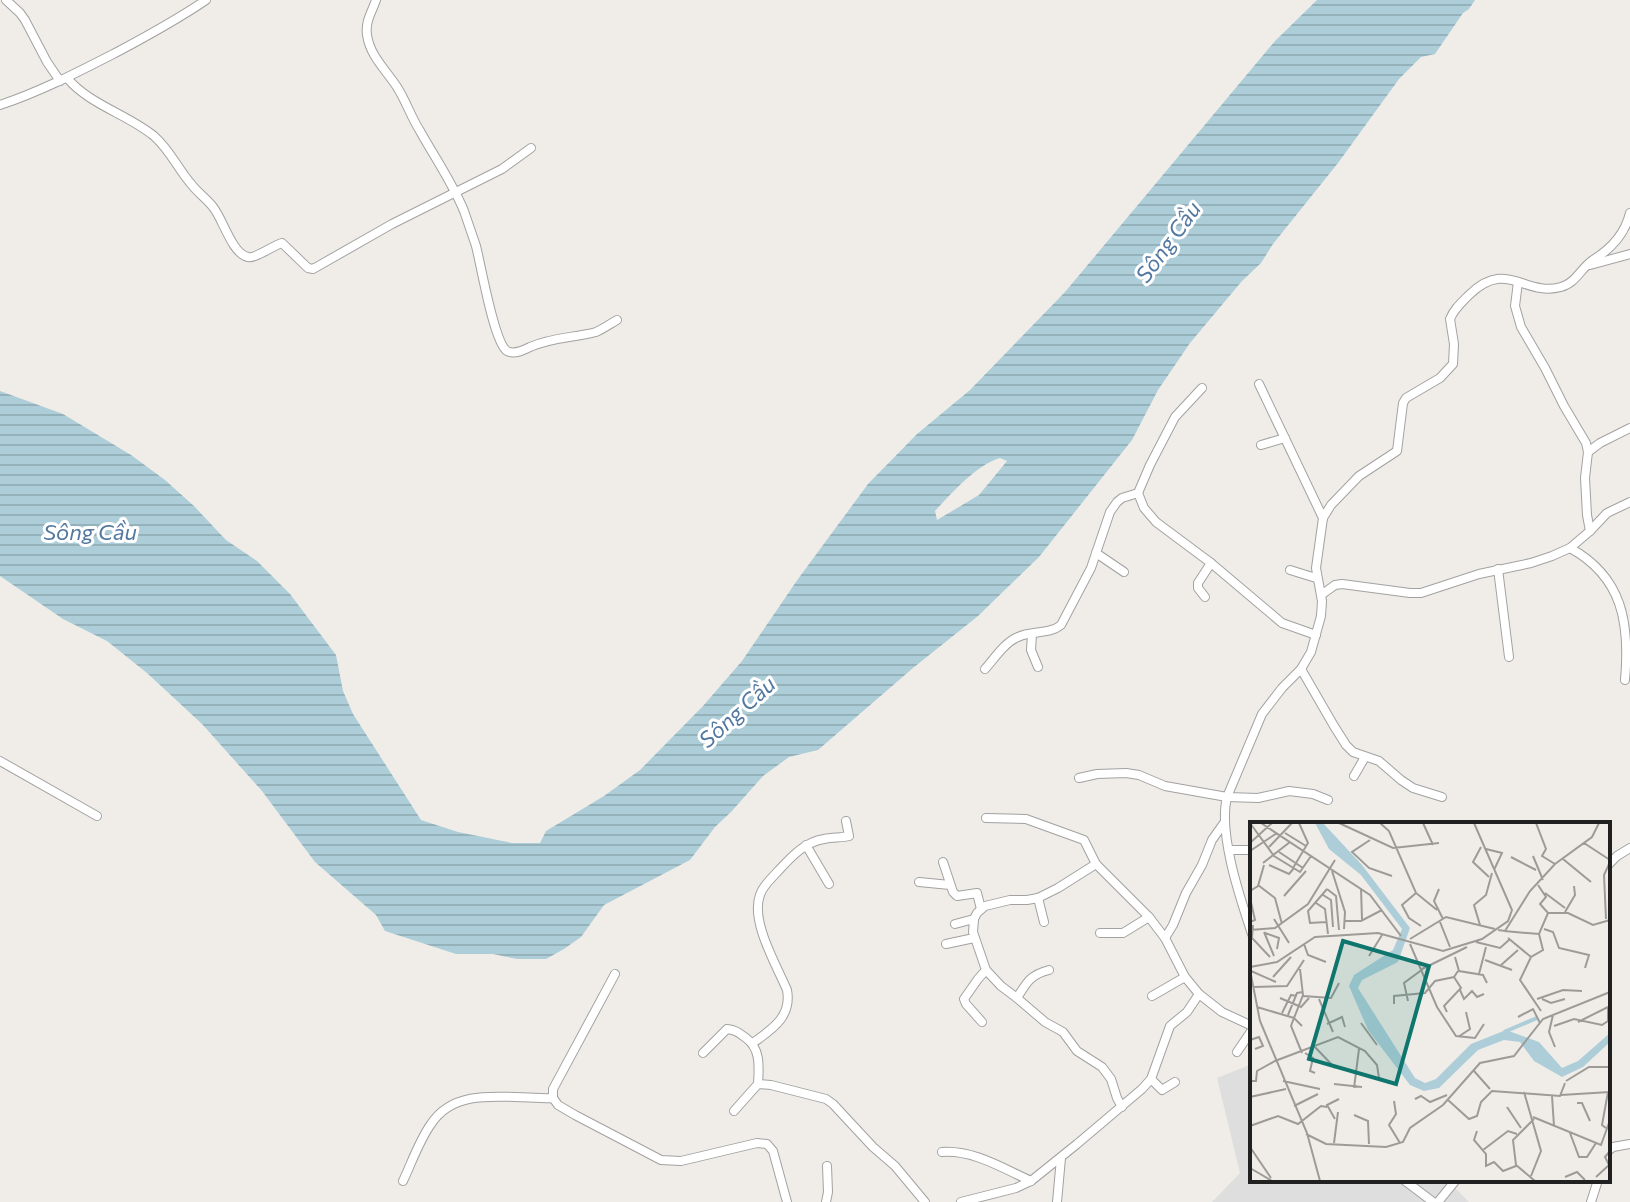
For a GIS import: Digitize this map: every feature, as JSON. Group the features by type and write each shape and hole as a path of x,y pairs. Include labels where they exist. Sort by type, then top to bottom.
{"street":[{"path":"6,0 25,20 47,62 64,79 162,143 188,181 215,209 235,245 247,257 282,243 308,268 313,269 455,191 502,169 531,148"},
{"path":"0,105 64,79 159,30 206,0"},
{"path":"376,0 366,25 368,43 403,97 455,191 475,245 496,332 507,351 522,351 563,336 599,331 617,320"},
{"path":"1250,927 1229,850 1224,810 1262,714 1301,669 1311,652 1321,616 1316,568 1323,518 1359,476 1397,451 1406,398 1440,378 1453,364 1450,319 1457,306 1486,281 1505,279 1543,288 1560,288 1574,281 1585,265 1610,248 1630,213"},
{"path":"1585,265 1630,254"},
{"path":"1518,282 1515,306 1521,327 1586,443 1585,491 1590,531"},
{"path":"1259,384 1323,518"},
{"path":"1202,388 1175,417 1150,465 1138,493 1144,508 1156,522 1211,563 1282,623 1316,635"},
{"path":"1588,452 1630,428"},
{"path":"1261,445 1285,438"},
{"path":"985,669 1019,635 1053,630 1061,625 1087,577 1110,512 1122,498 1138,493"},
{"path":"1321,595 1342,584 1421,593 1498,569 1531,563 1570,548 1607,513 1630,502"},
{"path":"1570,548 1598,568 1621,602 1628,629 1625,680"},
{"path":"1096,553 1124,572"},
{"path":"1205,597 1198,583 1211,563"},
{"path":"1498,569 1509,657"},
{"path":"1290,570 1316,578"},
{"path":"1032,634 1031,650 1038,667"},
{"path":"1301,669 1353,752 1387,766 1413,788 1442,797"},
{"path":"1354,776 1365,757"},
{"path":"0,761 97,816"},
{"path":"1079,778 1126,773 1165,786 1227,797 1258,798 1289,791 1313,794 1328,800"},
{"path":"986,818 1026,819 1079,837 1088,845 1096,864 1149,917 1165,938 1185,977 1199,994 1222,1012 1250,1027"},
{"path":"753,1043 777,1026 789,999 759,924 759,896 765,885 806,845 821,839 849,836 846,821"},
{"path":"1165,938 1200,871 1212,840 1224,823"},
{"path":"806,845 829,884"},
{"path":"1610,863 1630,848"},
{"path":"1229,850 1250,850"},
{"path":"943,862 953,892 957,896 977,893 981,909"},
{"path":"1096,864 1038,898 1004,901 981,909 974,919 974,938 986,970 1045,1022 1063,1032 1077,1051 1102,1067 1111,1079 1122,1107"},
{"path":"919,882 950,885"},
{"path":"1038,898 1044,922"},
{"path":"1100,933 1123,933 1149,917"},
{"path":"955,924 974,919"},
{"path":"946,944 974,938"},
{"path":"982,1022 964,999 986,970"},
{"path":"1017,998 1030,978 1049,970"},
{"path":"615,974 553,1089 553,1098 558,1105 661,1160 681,1161 757,1143 767,1144 773,1151 787,1202"},
{"path":"1152,996 1185,977"},
{"path":"961,1202 1031,1181 1122,1107 1151,1079 1170,1026 1187,1012 1199,994"},
{"path":"703,1053 727,1029 737,1031 753,1043 758,1059 758,1084 734,1111"},
{"path":"1237,1052 1250,1031"},
{"path":"1151,1079 1162,1090 1175,1082"},
{"path":"758,1084 826,1099 895,1166 925,1202"},
{"path":"403,1181 429,1126 446,1107 483,1097 553,1098"},
{"path":"1610,1149 1630,1144"},
{"path":"942,1152 969,1153 1031,1181"},
{"path":"1057,1202 1061,1158"},
{"path":"826,1202 827,1166"},
{"path":"1407,1182 1435,1202 1454,1182"},
{"path":"1591,1202 1597,1182"}],"shaded area":[{"path":"1250,1065 1250,1182 1449,1182 1469,1202 1212,1202 1240,1173 1217,1078"}],"water":[{"name":"Sông Cầu","path":"1317,0 1475,0 1435,54 1421,57 1399,79 1261,263 1190,343 1158,390 1132,440 1039,557 978,616 818,750 789,757 763,776 715,827 690,860 604,905 581,937 546,959 456,954 385,931 376,915 315,862 262,791 202,724 147,673 107,641 63,619 0,576 0,391 63,414 131,455 165,480 226,540 257,561 290,594 336,655 343,691 353,714 421,820 458,832 512,843 540,843 546,831 640,770 703,706 742,661 868,484 917,434 970,390 1065,292 1275,41","holes":["1000,458 1007,461 979,495 937,520 935,511 973,473"]}]}
